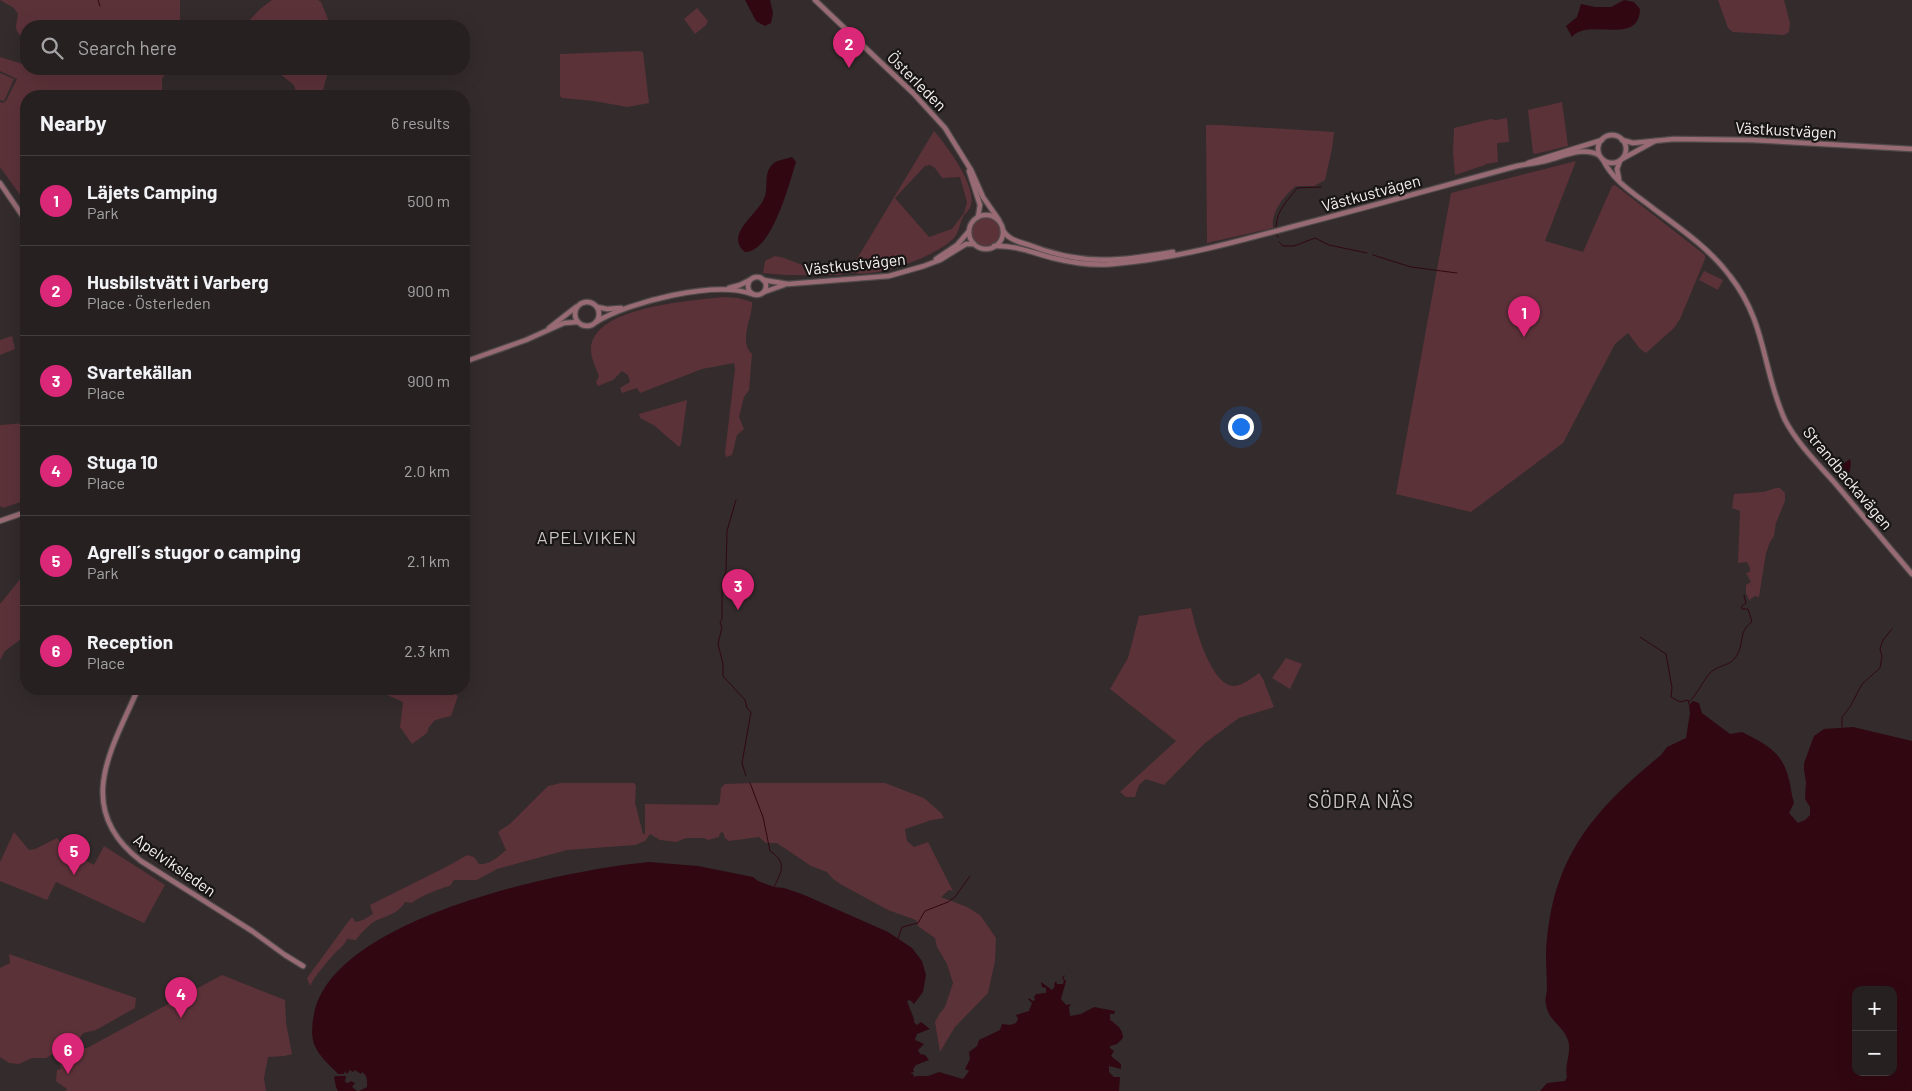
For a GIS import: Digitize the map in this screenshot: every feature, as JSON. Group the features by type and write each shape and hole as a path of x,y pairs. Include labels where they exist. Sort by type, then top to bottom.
{"street":[{"name":"Österleden","path":"815,0 925,106 945,128 969,167 983,197 999,220"},
{"name":"Västkustvägen","path":"1526,164 1532,160 1613,136 1633,143 1691,138 1912,149"},
{"path":"1601,158 1598,147 1603,139"},
{"path":"1620,183 1617,171 1626,149 1622,140"},
{"name":"Västkustvägen","path":"994,246 1016,247 1064,261 1100,265 1166,257 1359,210 1526,164 1546,161 1582,151 1592,152 1611,163 1621,160 1658,140"},
{"name":"Strandbackavägen","path":"1601,158 1620,183 1699,244 1722,266 1735,282 1749,304 1757,324 1785,420 1809,454 1912,574"},
{"name":"Österleden","path":"969,167 980,205 978,217"},
{"path":"0,183 20,212"},
{"path":"989,215 999,220 1003,230 1001,239 994,246 985,248 974,244 970,238 970,230 971,224 978,217 989,215"},
{"name":"Västkustvägen","path":"924,266 957,245 970,230"},
{"name":"Västkustvägen","path":"1003,230 1009,237 1034,247 1061,256 1084,260 1113,260 1221,245"},
{"name":"Västkustvägen","path":"723,290 757,277 763,280 788,284 901,274 940,260 966,244 974,244"},
{"path":"750,280 748,287 752,294"},
{"path":"763,280 765,285 764,292"},
{"name":"Västkustvägen","path":"597,307 607,309 624,308 688,294 723,290 740,290 758,295 788,284"},
{"path":"470,360 526,340 564,323 577,322 588,326 596,322 599,315 597,307 589,302 583,302 546,331"},
{"path":"577,306 574,315 577,322"},
{"name":"Västkustvägen","path":"596,322 624,308"},
{"path":"0,521 20,514"},
{"name":"Apelviksleden","path":"135,695 112,745 104,769 102,787 104,804 114,831 127,849 141,861 252,931 303,966"}],"shaded area":[{"path":"0,0 180,0 180,20 20,20 20,35 16,25 18,14 14,8"},
{"path":"272,0 318,0 321,2 328,20 250,20"},
{"path":"745,0 770,0 773,13 771,23 765,26 756,21"},
{"path":"1624,0 1634,2 1640,9 1637,20 1631,27 1612,30 1589,30 1579,32 1572,37 1566,26 1577,17 1581,4 1595,7 1611,7"},
{"path":"1718,0 1784,0 1790,23 1789,32 1784,35 1733,32 1728,28"},
{"path":"697,8 708,21 695,34 684,19"},
{"path":"643,52 649,103 627,107 562,98 560,96 560,54"},
{"path":"0,57 20,63 20,75 164,75 162,79 162,90 20,90 20,195 0,167 0,102 6,101 17,79 0,71"},
{"path":"0,73 14,79 4,101 0,100"},
{"path":"282,75 327,75 323,90 295,90 294,85"},
{"path":"1562,102 1568,146 1533,153 1528,110"},
{"path":"1507,118 1509,142 1497,143 1498,162 1486,164 1455,175 1453,153 1454,128 1491,119"},
{"path":"1206,125 1334,132 1325,180 1314,186 1296,186 1291,190 1276,210 1273,228 1207,243"},
{"path":"934,131 959,166 969,187 971,197 971,206 962,218 955,236 944,246 932,253 903,265 873,273 860,274 849,272","holes":["930,165 935,168 942,178 960,177 967,202 964,213 952,229 929,237 895,198 925,166"]},
{"path":"792,157 796,162 778,215 763,241 755,249 745,252 739,245 740,231 762,203 765,196 769,169 775,162"},
{"path":"1576,161 1545,241 1583,252 1612,186 1615,185 1705,255 1680,319 1674,328 1646,353 1640,349 1628,333 1615,344 1563,443 1471,512 1396,494 1451,193"},
{"path":"986,216 996,221 1001,231 996,241 986,246 976,241 971,231 976,221"},
{"path":"775,256 809,267 827,270 835,269 842,264 844,270 843,274 838,275 763,273 765,261"},
{"path":"1704,271 1723,280 1718,290 1699,280"},
{"path":"723,297 738,298 752,302 746,336 748,349 752,354 749,390 744,397 739,417 744,429 737,435 732,455 726,457 735,369 734,363 702,369 640,393 637,388 622,393 620,388 630,382 628,375 622,371 613,380 598,386 596,382 599,376 591,350 595,335 607,324 625,315 645,308"},
{"path":"12,336 15,349 0,355 0,340"},
{"path":"687,400 679,447 655,426 640,418 639,414"},
{"path":"20,423 20,502 3,508 0,506 0,425"},
{"path":"1850,459 1850,471 1844,483 1833,471"},
{"path":"1780,488 1785,493 1785,501 1776,523 1774,536 1766,553 1759,597 1755,596 1749,600 1746,593 1746,585 1751,582 1746,573 1750,572 1750,568 1747,562 1738,563 1740,511 1732,508 1734,494 1763,492"},
{"path":"20,579 20,640 5,651 0,660 0,604"},
{"path":"1191,608 1200,641 1212,667 1219,677 1226,684 1235,686 1244,683 1259,673 1274,707 1239,718 1205,743 1164,785 1146,779 1139,785 1135,797 1126,797 1120,792 1176,741 1110,689 1128,658 1139,616"},
{"path":"1286,658 1302,664 1290,689 1272,678"},
{"path":"387,695 458,696 451,716 435,720 427,733 412,744 400,727 403,702"},
{"path":"1693,701 1699,703 1702,713 1730,734 1742,732 1764,744 1776,754 1785,767 1790,783 1794,803 1789,813 1798,823 1810,815 1810,807 1805,799 1804,763 1814,736 1824,729 1853,727 1912,741 1912,1091 1540,1091 1547,1083 1565,1081 1567,1077 1568,1040 1550,1015 1546,1001 1546,956 1549,922 1565,866 1578,842 1594,819 1667,747 1686,738 1690,713 1689,705"},
{"path":"561,783 634,783 636,786 635,803 643,834 645,834 645,804 718,805 721,788 725,784 885,783 924,798 944,818 905,829 907,841 914,847 928,842 953,891 949,890 941,897 967,907 980,915 996,938 995,961 988,993 955,1027 940,1052 935,1022 945,1007 953,983 935,938 919,927 916,920 888,910 842,885 827,872 811,866 777,843 766,843 759,837 729,841 725,838 723,832 720,833 719,837 708,840 704,838 686,838 676,842 660,840 650,834 645,841 635,845 567,850 497,869 477,880 454,880 450,886 430,893 412,903 405,902 394,913 372,923 356,940 347,939 343,946 321,969 310,986 307,978 351,918 355,922 363,920 373,914 370,905 467,855 474,857 479,864 494,860 506,850 498,832 511,823 548,786"},
{"path":"14,832 29,850 57,838 67,850 94,865 104,846 165,885 144,923 56,882 47,900 0,881 0,862"},
{"path":"649,862 698,866 753,877 774,887 802,894 888,932 912,948 922,961 926,975 923,992 914,1004 910,1000 907,1001 914,1022 917,1025 921,1022 930,1029 917,1034 915,1040 924,1044 918,1050 920,1054 925,1055 929,1060 916,1065 913,1069 914,1072 910,1073 914,1077 928,1076 939,1072 963,1079 969,1071 965,1069 970,1059 969,1052 977,1046 979,1040 1000,1030 1002,1024 1010,1025 1016,1023 1018,1019 1016,1015 1029,1011 1032,1003 1028,999 1033,1001 1036,994 1046,993 1046,988 1042,987 1041,982 1052,990 1056,981 1057,984 1063,984 1062,978 1065,975 1063,978 1066,981 1061,999 1066,1005 1071,1004 1069,1007 1070,1016 1081,1014 1094,1007 1115,1011 1114,1014 1110,1014 1110,1020 1121,1030 1123,1038 1117,1044 1110,1046 1110,1048 1114,1051 1111,1056 1121,1064 1121,1069 1109,1066 1109,1072 1114,1077 1120,1077 1119,1091 359,1091 367,1087 367,1078 362,1072 361,1074 355,1070 353,1072 350,1070 347,1074 345,1071 344,1074 338,1074 321,1057 316,1049 312,1033 314,1014 330,980 363,950 406,925 457,905 511,888 564,875"},
{"path":"9,954 136,998 135,1008 96,1030 83,1033 79,1040 46,1058 32,1058 19,1064 9,1063 0,1057 0,968 10,963"},
{"path":"222,975 285,1000 286,1023 292,1054 268,1057 264,1078 266,1091 66,1091 67,1089 56,1081 57,1070 61,1069 59,1060 83,1048 87,1048"},
{"path":"346,1076 345,1082 351,1081 355,1083 352,1087 357,1091 338,1091 334,1077"}],"waterway":[{"path":"98,0 100,6"},
{"path":"1276,227 1280,210 1297,188 1321,187"},
{"path":"1279,242 1283,246 1294,246 1315,238 1329,245 1367,253"},
{"path":"1373,255 1411,267 1457,273"},
{"path":"736,500 727,531 726,571 722,583 722,619 720,623 722,627 718,644 723,664 723,676 745,700 747,708 751,712 742,763 746,776"},
{"path":"1689,702 1710,673 1732,661 1738,653 1743,632 1752,622 1748,609 1742,609 1741,607 1746,603 1744,595"},
{"path":"1842,727 1842,717 1850,707 1862,684 1880,668 1882,656 1880,649 1883,640 1892,629"},
{"path":"1640,637 1666,654 1672,688 1671,697 1680,702 1688,700 1689,704"},
{"path":"750,783 763,817 770,851 781,863 781,871 774,887"},
{"path":"898,939 902,927 918,923 925,911 948,902 955,897 970,876"}],"place":[{"name":"Husbilstvätt i Varberg","path":"849,68"},
{"name":"Läjets Camping","path":"1524,337"},
{"name":"Svartekällan","path":"738,610"},
{"name":"Agrell´s stugor o camping","path":"74,875"},
{"name":"Stuga 10","path":"181,1018"},
{"name":"Reception","path":"68,1074"}],"district":[{"name":"APELVIKEN","path":"587,538"},
{"name":"SÖDRA NÄS","path":"1361,801"}]}
